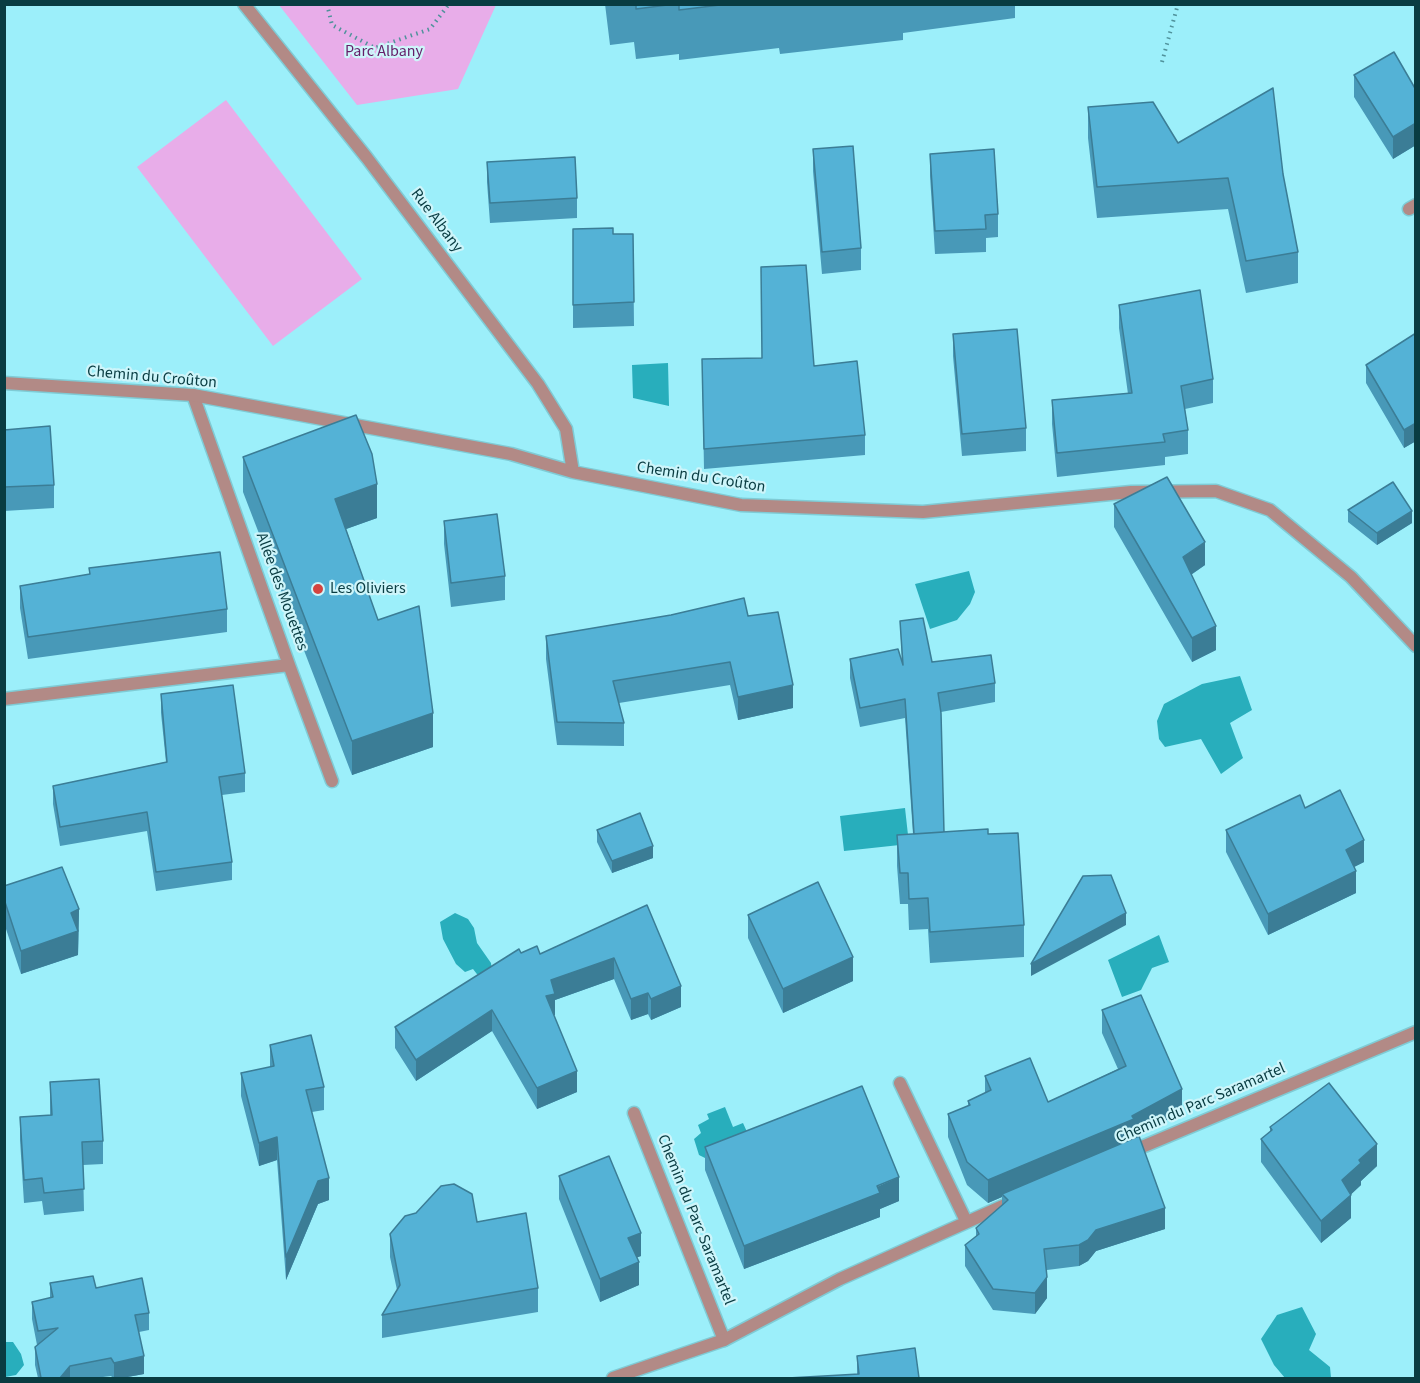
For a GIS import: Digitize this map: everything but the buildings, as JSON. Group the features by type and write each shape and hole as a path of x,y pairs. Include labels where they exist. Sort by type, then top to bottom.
{"street":[{"name":"Rue Albany","path":"244,4 367,158 538,384 566,429 573,472"},
{"name":"Chemin du Croûton","path":"4,383 193,395 511,454 573,472 741,505 923,512 1131,492 1216,491 1270,510 1351,577 1416,645"},
{"name":"Allée des Mouettes","path":"4,699 289,665 193,395"},
{"path":"289,665 332,781"},
{"name":"Chemin du Parc Saramartel","path":"1120,1156 1416,1032"},
{"path":"900,1083 966,1221"},
{"name":"Chemin du Parc Saramartel","path":"634,1113 724,1340"},
{"path":"613,1378 724,1340 840,1279 1021,1198"}],"path":[{"path":"327,4 332,25 375,48 430,29 449,4"},
{"path":"1162,62 1179,4"}],"green space":[{"name":"Parc Albany","path":"279,5 496,5 458,89 357,105"},
{"path":"226,100 362,279 273,346 137,167"}],"water":[{"path":"668,363 669,406 633,398 632,365"},
{"path":"969,571 975,592 970,604 957,620 930,629 915,584"},
{"path":"1240,676 1252,710 1230,723 1243,758 1221,774 1201,739 1165,747 1159,739 1157,721 1164,704 1202,684"},
{"path":"905,808 909,844 844,851 840,816"},
{"path":"455,913 468,919 474,928 477,943 491,963 492,971 480,978 473,969 465,972 456,964 443,939 440,922"},
{"path":"1159,935 1169,962 1152,968 1141,990 1122,997 1108,960"},
{"path":"725,1107 733,1127 743,1123 752,1143 709,1160 699,1155 694,1139 701,1133 698,1125 709,1119 707,1114"},
{"path":"1302,1307 1316,1334 1309,1350 1330,1367 1331,1378 1285,1378 1274,1365 1261,1339 1277,1315"},
{"path":"5,1342 13,1342 21,1354 24,1365 16,1375 5,1377"}],"place":[{"name":"Les Oliviers","path":"318,589"}]}
